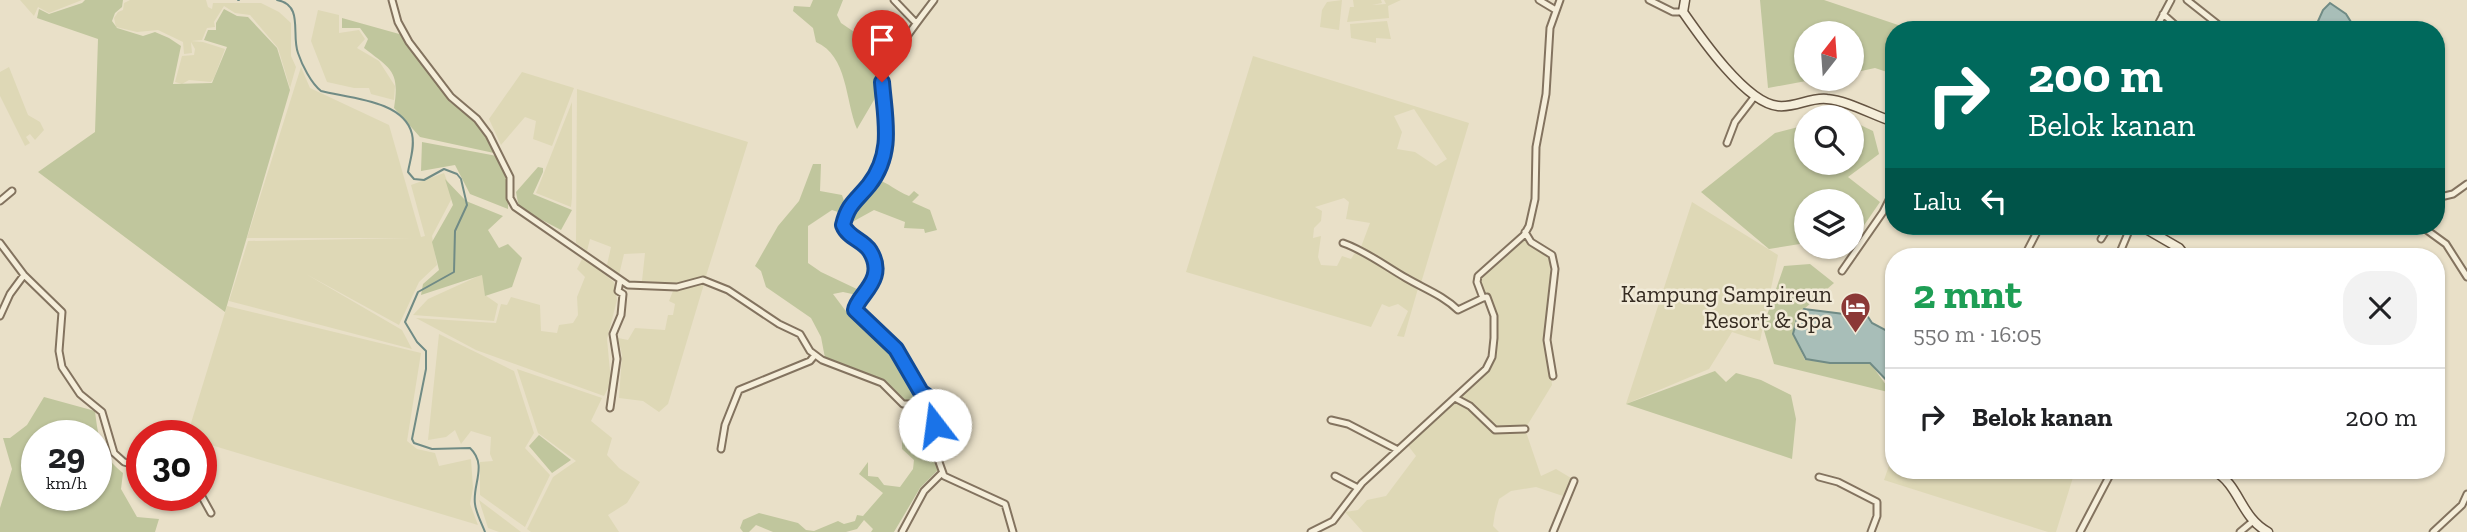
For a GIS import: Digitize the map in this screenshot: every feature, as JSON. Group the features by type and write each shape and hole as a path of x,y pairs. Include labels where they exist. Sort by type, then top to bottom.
{"main road":[{"path":"1685,0 1683,12 1724,64 1755,96 1778,106 1797,106 1828,99 1885,119"},
{"path":"2157,235 2179,248"},
{"path":"2226,479 2252,522 2268,532"}],"street":[{"path":"392,0 398,22 409,42 454,101 477,119 489,135 510,177 511,203 620,281 635,287 677,287 699,280 708,281 728,290 779,324 800,334 816,355 831,366 882,383 903,404 929,404 938,413 934,448 942,473 1005,504 1013,532"},
{"path":"894,0 916,23"},
{"path":"929,404 931,399 921,392 896,349 855,310 870,288 875,270 868,248 848,234 843,225 849,207 867,188 887,149 882,76 934,0"},
{"path":"1539,0 1555,9"},
{"path":"1483,298 1477,282 1478,276 1525,232 1535,199 1536,147 1546,94 1547,51 1555,9 1560,0"},
{"path":"1649,0 1673,12 1683,12"},
{"path":"2160,21 2171,0"},
{"path":"2187,0 2214,21"},
{"path":"2163,14 2171,21"},
{"path":"1727,143 1735,122 1755,96"},
{"path":"2445,196 2453,194 2467,184"},
{"path":"0,201 12,191"},
{"path":"1842,271 1885,208"},
{"path":"1525,232 1531,242 1552,255 1555,269 1547,340 1553,376"},
{"path":"2101,239 2103,235"},
{"path":"2434,235 2443,241 2467,277"},
{"path":"0,243 24,275 62,312 62,367 80,394 102,412 114,453 126,463"},
{"path":"1311,532 1334,521 1358,488 1486,369 1492,357 1494,316 1488,297 1458,310 1451,301 1409,280 1358,248 1343,243"},
{"path":"0,316 10,294 24,275"},
{"path":"610,408 617,359 613,334 621,315 623,294 618,291 620,281"},
{"path":"721,449 725,425 739,390 810,361 816,355"},
{"path":"1455,398 1471,407 1496,430 1525,429"},
{"path":"1331,419 1348,424 1398,450"},
{"path":"902,532 924,491 942,473"},
{"path":"1335,476 1358,488"},
{"path":"1819,477 1838,482 1877,502 1877,516 1871,532"},
{"path":"2080,532 2108,479"},
{"path":"1553,532 1574,481"},
{"path":"2433,532 2462,505 2467,495"},
{"path":"2240,532 2252,522"}],"shaded area":[{"path":"20,0 82,0 49,13 38,7 34,16"},
{"path":"130,0 206,0 208,7 212,9 213,3 261,3 279,12 291,23 291,56 296,67 290,88 278,48 250,15 235,13 224,6 214,22 215,27 207,28 202,40 191,41 225,49 214,78 211,82 175,82 182,56 194,55 195,49 191,42 192,53 184,54 183,42 158,30 137,32 116,27 114,18 123,10 124,3"},
{"path":"1342,0 1339,30 1320,27 1322,10 1327,2"},
{"path":"1353,0 1381,0 1382,3 1372,5 1386,4 1384,0 1401,0 1388,6 1389,18 1347,22 1350,7 1354,7"},
{"path":"318,10 339,15 339,33 359,30 365,39 357,48 379,61 395,86 394,100 371,94 369,88 354,88 327,82 311,41"},
{"path":"1387,21 1391,39 1376,38 1376,43 1351,38 1350,24"},
{"path":"1253,56 1469,123 1421,283 1361,247 1370,223 1346,219 1349,202 1344,198 1315,207 1322,211 1321,221 1314,228 1313,238 1321,236 1318,257 1321,265 1337,266 1342,256 1351,259 1358,248 1419,285 1404,337 1397,336 1408,311 1398,304 1389,307 1382,304 1371,327 1186,272","holes":["1414,109 1447,159 1436,166 1415,152 1397,149 1402,132 1394,116"]},
{"path":"9,67 28,115 40,122 44,130 35,140 30,134 26,137 30,143 25,146 0,96 0,72"},
{"path":"301,67 310,88 389,125 421,237 425,236 411,185 444,173 453,196 432,236 437,265 419,282 399,325 306,274 402,330 412,349 229,301 248,241 412,238 247,238"},
{"path":"522,72 574,88 552,146 533,139 536,121 525,117 501,145 489,119"},
{"path":"577,89 748,142 706,276 681,284 642,281 645,253 624,254 619,275 607,265 611,247 590,239 587,251 576,243"},
{"path":"572,102 572,198 571,207 536,193"},
{"path":"1692,202 1778,255 1760,341 1732,332 1709,369 1626,404"},
{"path":"1525,232 1549,253 1552,302 1547,340 1552,385 1525,429 1541,476 1556,469 1571,478 1563,496 1536,487 1511,491 1499,499 1493,526 1499,532 1363,532 1345,512 1358,510 1367,500 1386,496 1416,456 1406,443 1486,369 1493,346 1494,322 1487,297 1477,282"},
{"path":"583,257 614,282 617,300 607,339 611,382 604,396 476,350 416,318 496,323 501,304 507,305 511,297 540,305 541,331 557,333 559,325 573,323 578,315 577,297 585,277 577,269"},
{"path":"483,274 485,295 498,304 494,321 413,315 428,299"},
{"path":"704,284 668,404 659,412 643,401 619,398 622,355 618,338 628,340 635,328 665,330 668,315 673,315 675,304 669,301 673,291"},
{"path":"227,306 421,353 407,441 417,449 435,453 439,466 471,459 473,488 470,504 478,525 217,447 217,420 192,420"},
{"path":"439,334 514,371 534,433 525,448 550,475 525,527 480,495 480,462 493,461 490,454 491,437 471,431 461,444 455,430 446,437 428,440"},
{"path":"517,369 602,398 591,421 612,438 607,455 619,468 640,482 627,503 608,515 619,532 531,532 527,529 553,477 576,461 538,433"},
{"path":"1885,477 2073,479 2056,532 2048,532 1884,480"},
{"path":"479,500 521,532 499,532 488,528"}],"green space":[{"path":"85,0 123,0 122,7 115,13 112,21 117,28 143,36 155,32 181,46 173,84 212,83 227,47 204,40 208,30 216,30 216,23 224,9 237,16 248,17 277,48 290,90 225,312 38,172 95,132 98,39 37,18 39,9 49,14"},
{"path":"813,0 843,0 837,15 841,23 866,40 878,35 874,66 880,75 878,86 874,100 857,129 840,68 834,57 816,42 813,28 793,11 794,6 810,7"},
{"path":"1760,0 1824,0 1886,21 1885,71 1875,68 1864,70 1864,21 1794,21 1794,83 1768,88"},
{"path":"342,18 410,37 425,56 450,102 483,123 494,153 420,137 394,108 396,86 391,72 364,48 368,39 360,28 342,28"},
{"path":"1864,127 1873,131 1879,154 1864,165"},
{"path":"1794,128 1794,175 1851,175 1848,177 1863,189 1794,189 1794,245 1769,249 1701,192 1775,133"},
{"path":"422,142 497,156 508,180 508,209 470,194 455,165 421,171"},
{"path":"813,164 821,164 820,191 842,195 845,204 841,213 832,210 808,226 808,263 861,291 857,295 843,292 833,294 845,310 889,346 926,400 905,402 893,388 825,358 821,337 811,318 766,287 761,271 755,266 778,226 799,201"},
{"path":"538,167 543,168 543,172 533,194 572,210 561,230 519,208 516,192"},
{"path":"445,179 466,201 503,216 488,230 499,248 508,244 522,258 512,287 485,296 482,275 421,295 423,284 439,270 432,242 453,205"},
{"path":"876,179 909,196 914,191 919,195 912,202 930,210 937,230 925,233 924,229 904,228 905,222 874,210 845,226 852,205"},
{"path":"1864,190 1880,202 1864,225"},
{"path":"1810,264 1834,283 1804,309 1793,334 1805,360 1870,363 1885,383 1885,391 1774,364 1763,327 1784,266"},
{"path":"1715,371 1726,382 1736,373 1761,380 1791,395 1796,419 1792,459 1626,404"},
{"path":"44,397 95,411 96,420 30,420"},
{"path":"21,430 21,511 112,511 112,462 123,473 121,489 126,498 126,511 134,511 137,517 159,519 155,532 0,532 0,508 12,469 3,438 10,438"},
{"path":"916,432 932,436 938,470 920,488 894,532 871,532 873,529 864,520 857,529 846,532 773,532 756,525 749,532 743,532 740,528 743,520 759,513 798,523 806,530 814,531 838,521 844,524 855,521 857,515 863,516 883,493 859,474 868,462 868,476 878,477 884,485 900,487 913,469 914,460 902,449 902,435"},
{"path":"539,435 571,460 552,473 529,446"}],"water":[{"path":"2330,3 2346,14 2350,21 2318,21"},
{"path":"1804,309 1868,317 1872,323 1885,330 1885,379 1870,363 1830,363 1806,359 1793,334 1797,319"}],"waterway":[{"path":"277,0 285,3 294,14 298,53 307,74 317,88 374,102 398,114 407,123 412,134 413,149 408,172 414,179 424,180 444,169 457,174 461,179 467,205 455,231 454,272 418,292 405,322 426,351 426,369 412,439 414,443 432,449 470,448 478,461 475,504 485,532"}],"place":[{"name":"Kampung Sampireun Resort & Spa","path":"1855,334"}],"route":[{"path":"882,82 887,149 867,188 851,202 843,225 848,234 871,252 875,270 870,288 855,310 896,349 921,392 931,399 929,404 938,413 935,425"}]}
